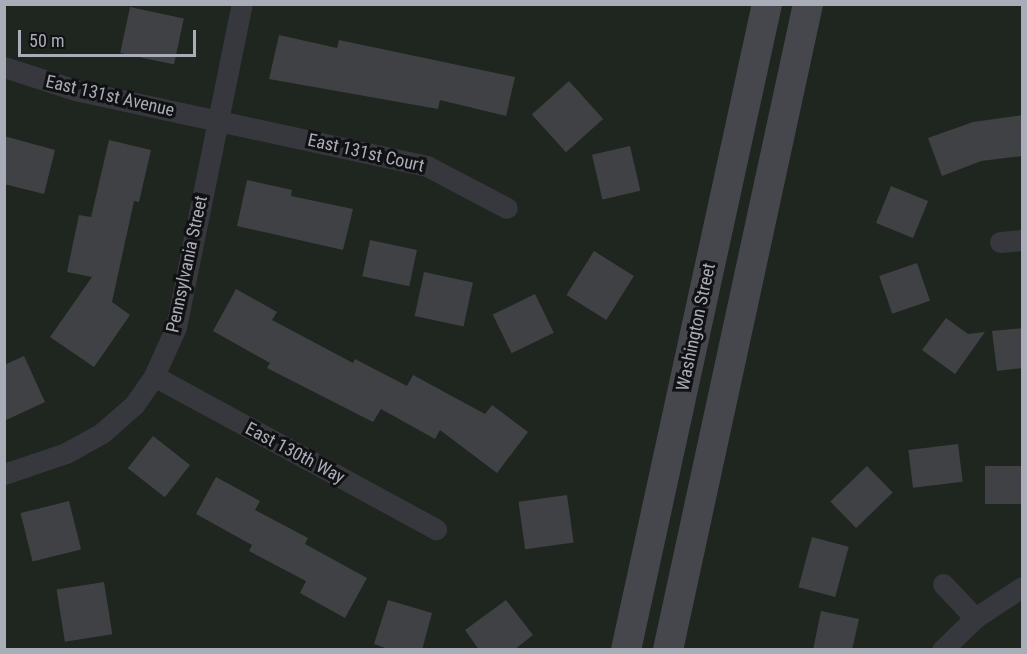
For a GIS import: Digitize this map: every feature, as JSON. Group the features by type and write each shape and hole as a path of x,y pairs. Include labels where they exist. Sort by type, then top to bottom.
{"main road":[{"name":"Washington Street","path":"626,650 767,4"},
{"path":"668,650 808,4"}],"street":[{"name":"Pennsylvania Street","path":"4,474 66,453 102,433 134,405 154,376 176,327 242,4"},
{"name":"East 131st Avenue","path":"4,67 75,90 217,119"},
{"name":"East 131st Court","path":"217,119 427,166 507,208"},
{"path":"1000,242 1023,240"},
{"name":"East 130th Way","path":"154,376 436,530"},
{"path":"943,584 975,618"},
{"path":"942,650 975,618 1023,587"}],"shaded area":[{"path":"5,5 1022,5 1022,649 5,649"}],"building":[{"path":"130,7 184,18 174,64 120,53"},
{"path":"279,35 337,48 339,40 515,77 506,116 440,100 438,109 269,79"},
{"path":"569,81 603,119 566,152 532,114"},
{"path":"1023,115 1023,156 981,161 942,176 928,138 973,122"},
{"path":"4,136 55,150 44,194 4,184"},
{"path":"109,140 151,150 139,202 134,201 112,302 130,315 94,367 50,337 92,277 67,272 79,215 91,217"},
{"path":"630,146 640,191 602,200 592,155"},
{"path":"247,180 292,190 291,196 353,209 343,250 237,226"},
{"path":"891,186 928,201 913,238 876,223"},
{"path":"370,240 417,250 409,286 362,276"},
{"path":"594,251 634,276 606,320 566,295"},
{"path":"917,263 930,301 892,314 879,276"},
{"path":"424,272 473,282 464,326 415,316"},
{"path":"236,289 277,312 272,320 353,363 355,359 407,386 413,375 485,414 492,405 528,432 497,473 440,430 435,439 381,409 373,422 267,368 270,363 213,331"},
{"path":"535,294 554,333 512,353 493,315"},
{"path":"946,318 968,334 985,332 955,374 922,350"},
{"path":"1023,328 1023,368 997,371 992,331"},
{"path":"24,356 45,402 4,421 4,365"},
{"path":"153,436 190,465 165,497 128,468"},
{"path":"958,444 963,482 913,488 908,450"},
{"path":"867,466 893,493 856,528 830,501"},
{"path":"985,466 1022,466 1022,504 985,504"},
{"path":"216,477 260,501 255,510 308,538 305,544 367,578 345,618 300,593 306,581 249,551 252,545 196,514"},
{"path":"567,495 574,543 525,549 518,502"},
{"path":"69,501 81,550 33,562 20,513"},
{"path":"812,537 849,547 835,597 799,587"},
{"path":"104,582 112,634 65,642 57,590"},
{"path":"388,600 432,613 422,650 391,650 374,644"},
{"path":"506,600 533,635 514,650 479,650 465,630"},
{"path":"821,611 859,619 852,650 813,650"}]}
